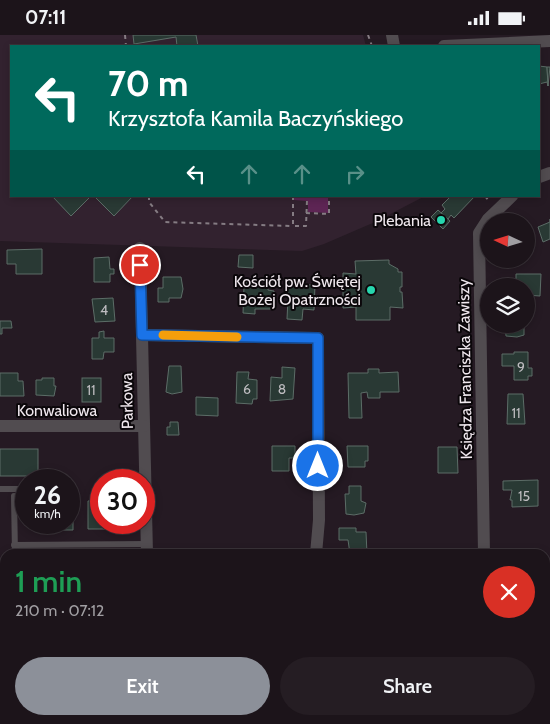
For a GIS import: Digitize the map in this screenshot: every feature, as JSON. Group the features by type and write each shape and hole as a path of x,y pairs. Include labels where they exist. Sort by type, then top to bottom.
{"street":[{"path":"465,45 550,41"},
{"name":"Księdza Franciszka Zawiszy","path":"484,549 479,233 488,219 511,197"},
{"name":"Parkowa","path":"140,248 147,549"},
{"path":"142,335 318,338 319,520 316,549"},
{"name":"Konwaliowa","path":"0,426 144,426"}],"lane":[{"path":"0,489 15,489"},
{"path":"14,496 14,549"},
{"path":"14,545 147,549"}],"path":[{"path":"149,197 149,202 165,222 292,226 306,226 307,201"},
{"path":"292,226 293,197"},
{"path":"306,213 329,214 329,197"},
{"path":"486,197 492,203"}],"shaded area":[{"path":"0,35 363,35 366,45 10,45 10,197 423,197 375,222 324,244 302,251 0,241"},
{"path":"294,197 328,197 328,213 308,212 308,201 294,200"}],"building":[{"path":"133,35 196,35 198,45 177,45 176,37 134,44"},
{"path":"540,66 547,67 548,86 547,82 540,84"},
{"path":"547,67 550,67 548,86"},
{"path":"53,197 90,197 71,216"},
{"path":"95,197 132,197 114,216"},
{"path":"450,197 474,197 454,218 451,215 448,219 441,213 445,209 442,205"},
{"name":"Plebania","path":"438,210 450,221 443,229 431,217"},
{"path":"550,222 550,239 543,242 538,227"},
{"path":"42,249 42,274 16,274 16,264 7,264 7,250"},
{"path":"239,255 253,255 253,268 238,267"},
{"path":"109,257 110,269 114,269 114,274 110,274 110,282 94,282 94,258"},
{"name":"Kościół pw. Świętej Bożej Opatrzności","path":"389,260 389,264 398,269 398,272 402,272 400,292 402,292 403,308 390,307 390,320 356,320 356,307 343,308 343,273 356,274 355,261"},
{"path":"516,274 541,274 540,296 535,296 535,278 516,278"},
{"path":"163,277 181,277 183,289 181,298 169,298 169,302 158,302 158,288 163,288"},
{"path":"289,279 304,280 304,285 315,285 314,310 303,309 302,320 287,319"},
{"path":"246,282 255,283 255,286 268,287 268,290 274,291 273,309 255,309 255,314 243,313 244,286 246,286"},
{"path":"113,298 115,321 95,322 92,299"},
{"path":"0,321 11,321 12,328 2,328 2,334 0,334"},
{"path":"104,331 104,338 114,338 114,352 104,352 103,359 92,359 92,338 99,338 99,332"},
{"path":"506,333 524,333 524,335 517,337 506,336"},
{"path":"514,352 528,352 528,368 532,368 532,376 528,376 528,380 514,380 514,366 502,366 502,354 514,354"},
{"path":"169,366 181,366 182,392 172,394 166,392"},
{"path":"282,367 295,368 293,399 270,401 271,377 282,378"},
{"path":"368,369 379,369 379,373 398,372 399,392 380,392 380,398 368,398 367,392 361,393 362,418 349,418 348,373 368,373"},
{"path":"237,372 249,372 248,379 257,380 257,399 253,399 252,404 236,403"},
{"path":"0,373 18,373 18,381 23,381 24,396 0,396"},
{"path":"42,378 54,378 54,386 56,386 54,396 36,395 36,380 42,380"},
{"path":"82,378 101,378 101,402 82,402"},
{"path":"508,394 523,394 525,424 507,424"},
{"path":"196,397 218,398 218,416 196,415"},
{"path":"170,422 178,422 179,435 167,435 167,427 170,427"},
{"path":"272,446 295,446 295,458 289,458 289,471 272,471"},
{"path":"347,446 368,446 368,461 365,461 365,467 348,467"},
{"path":"438,447 457,447 458,473 438,473"},
{"path":"0,449 38,449 38,469 15,469 15,476 0,476"},
{"path":"538,480 538,506 512,507 512,500 510,500 512,490 503,490 503,481"},
{"path":"349,486 361,486 361,501 366,503 364,513 346,514 345,494 349,494"},
{"path":"88,501 90,501 90,529 88,529"},
{"path":"339,528 356,528 356,532 366,532 367,549 349,549 348,540 339,540"}],"slow traffic":[{"path":"163,335 237,337"}],"place":[{"name":"Plebania","path":"441,220"},
{"name":"Kościół pw. Świętej Bożej Opatrzności","path":"371,290"}],"route":[{"path":"140,265 142,335 318,338 318,466"}]}
